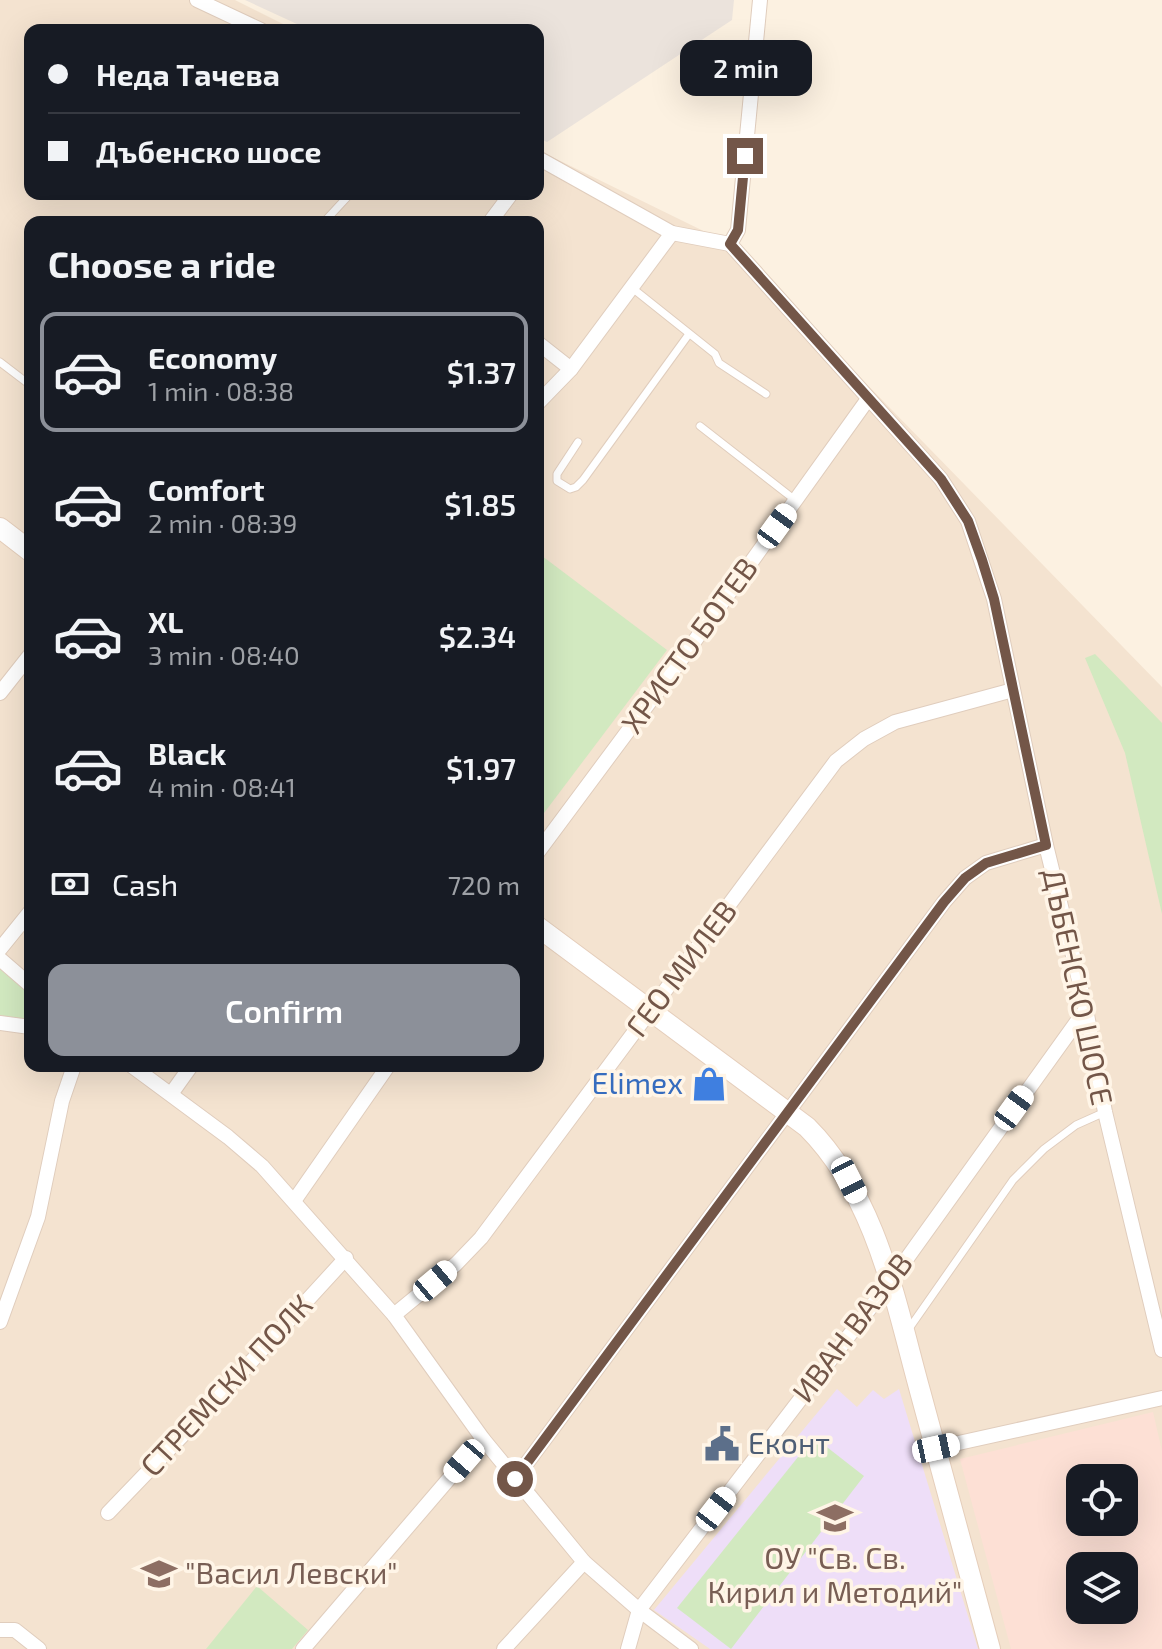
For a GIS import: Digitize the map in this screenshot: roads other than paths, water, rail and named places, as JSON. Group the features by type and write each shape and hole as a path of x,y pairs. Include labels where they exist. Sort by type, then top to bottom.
{"street":[{"path":"197,0 248,24"},
{"path":"544,161 672,233 730,244 738,230 760,0"},
{"path":"544,397 571,369 672,233"},
{"name":"ДЪБЕНСКО ШОСЕ","path":"730,244 941,479 968,521 994,599 1046,845 1086,1009 1105,1112 1162,1350"},
{"path":"544,348 571,369"},
{"name":"ХРИСТО БОТЕВ","path":"544,844 868,399"},
{"path":"0,528 24,546"},
{"path":"0,693 24,663"},
{"name":"ГЕО МИЛЕВ","path":"394,1315 456,1264 481,1238 836,761 864,739 895,722 1013,690"},
{"path":"515,1479 965,878 986,863 1046,845"},
{"path":"0,949 24,919"},
{"path":"544,931 789,1113 820,1140 849,1180 890,1282 990,1649"},
{"path":"0,959 24,980"},
{"name":"ИВАН ВАЗОВ","path":"628,1649 639,1610 890,1282 1086,1009"},
{"path":"0,1023 24,1026"},
{"path":"0,1322 38,1217 62,1101 72,1072"},
{"path":"140,1072 262,1166 394,1315 483,1439 584,1562 639,1610 691,1649"},
{"path":"171,1094 187,1072"},
{"path":"294,1201 384,1072"},
{"name":"СТРЕМСКИ ПОЛК","path":"108,1513 346,1258"},
{"path":"936,1448 1162,1398"},
{"path":"303,1649 483,1439"},
{"path":"504,1649 584,1562"},
{"path":"0,1644 7,1630 39,1649"}],"lane":[{"path":"330,216 344,200"},
{"path":"631,287 715,354 719,363 766,394"},
{"path":"578,442 557,474 557,481 570,489 583,480 689,334"},
{"path":"0,362 24,380"},
{"path":"700,426 795,500"},
{"path":"904,1335 1013,1180 1044,1149 1076,1125 1105,1112"}],"place":[{"name":"Elimex","path":"709,1084"},
{"name":"Еконт","path":"722,1444"},
{"name":"ОУ \"Св. Св. Кирил и Методий\"","path":"835,1518"},
{"name":"\"Васил Левски\"","path":"159,1574"}]}
